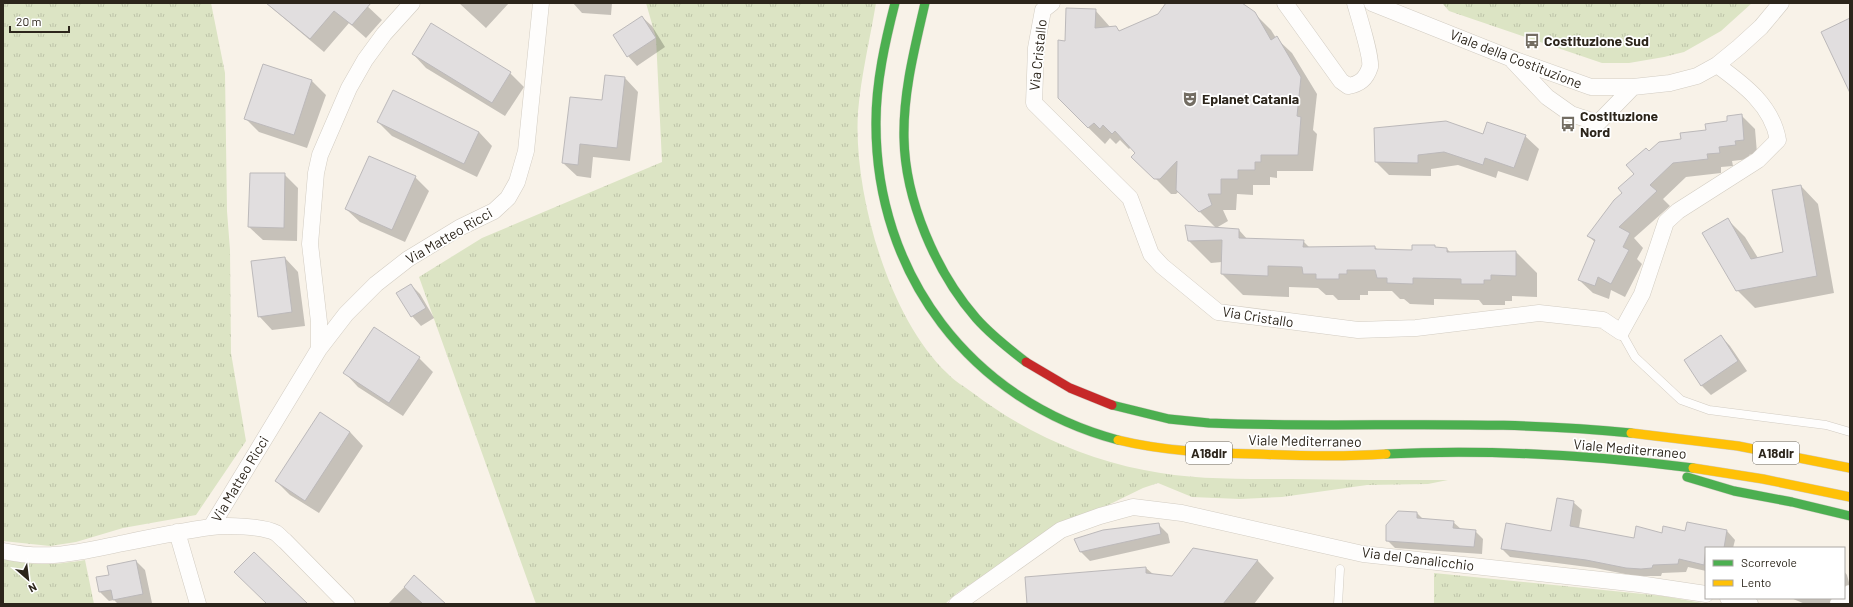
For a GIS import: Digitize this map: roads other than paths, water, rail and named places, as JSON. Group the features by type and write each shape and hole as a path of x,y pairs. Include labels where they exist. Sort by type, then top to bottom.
{"highway":[{"name":"Viale Mediterraneo","path":"895,3 879,84 876,123 880,174 884,203 890,226 908,270 926,304 947,333 995,380 1027,402 1047,413 1079,428 1143,446 1208,453 1352,456 1425,452 1495,452 1634,462 1715,470 1806,486 1850,497"},
{"name":"Viale Mediterraneo","path":"925,3 913,56 907,94 904,141 910,185 924,232 942,271 967,308 994,338 1025,363 1069,389 1112,405 1152,415 1218,424 1425,424 1584,429 1701,440 1850,468"},
{"path":"1634,462 1734,491 1792,502 1850,516"}],"street":[{"path":"319,349 319,322 310,244 315,179 320,155 349,88 365,60 384,34 412,3"},
{"name":"Via Matteo Ricci","path":"211,526 319,349 346,314 381,280 408,259 459,228 494,211 508,198 517,182 526,151 541,3"},
{"path":"1285,3 1341,81 1348,86 1358,84 1365,78 1370,65 1355,3"},
{"name":"Viale della Costituzione","path":"1372,3 1510,58 1591,87 1633,87 1670,83 1697,76 1717,64 1761,28 1781,3"},
{"name":"Via Cristallo","path":"1047,6 1036,48 1034,103 1130,198 1152,254 1162,266 1218,312 1358,330 1416,328 1539,313 1604,320 1621,332"},
{"path":"1510,58 1547,97 1571,114 1598,123 1633,87"},
{"path":"1621,332 1642,294 1666,222 1678,211 1758,160 1778,140 1776,128 1764,106 1744,85 1717,64"},
{"name":"Via del Canalicchio","path":"957,604 1061,530 1100,516 1133,507 1182,513 1363,554 1640,584 1705,594"},
{"path":"3,551 35,556 56,556 79,553 178,532 226,525 276,533 347,604"},
{"path":"178,532 198,604"},
{"path":"1732,599 1750,604"}],"lane":[{"path":"1621,332 1635,357 1681,400 1709,410 1826,425 1850,432"},
{"path":"1338,604 1340,569"}],"place":[{"name":"Costituzione Sud","path":"1532,41"},
{"name":"Eplanet Catania","path":"1190,99"},
{"name":"Costituzione Nord","path":"1568,124"}]}
